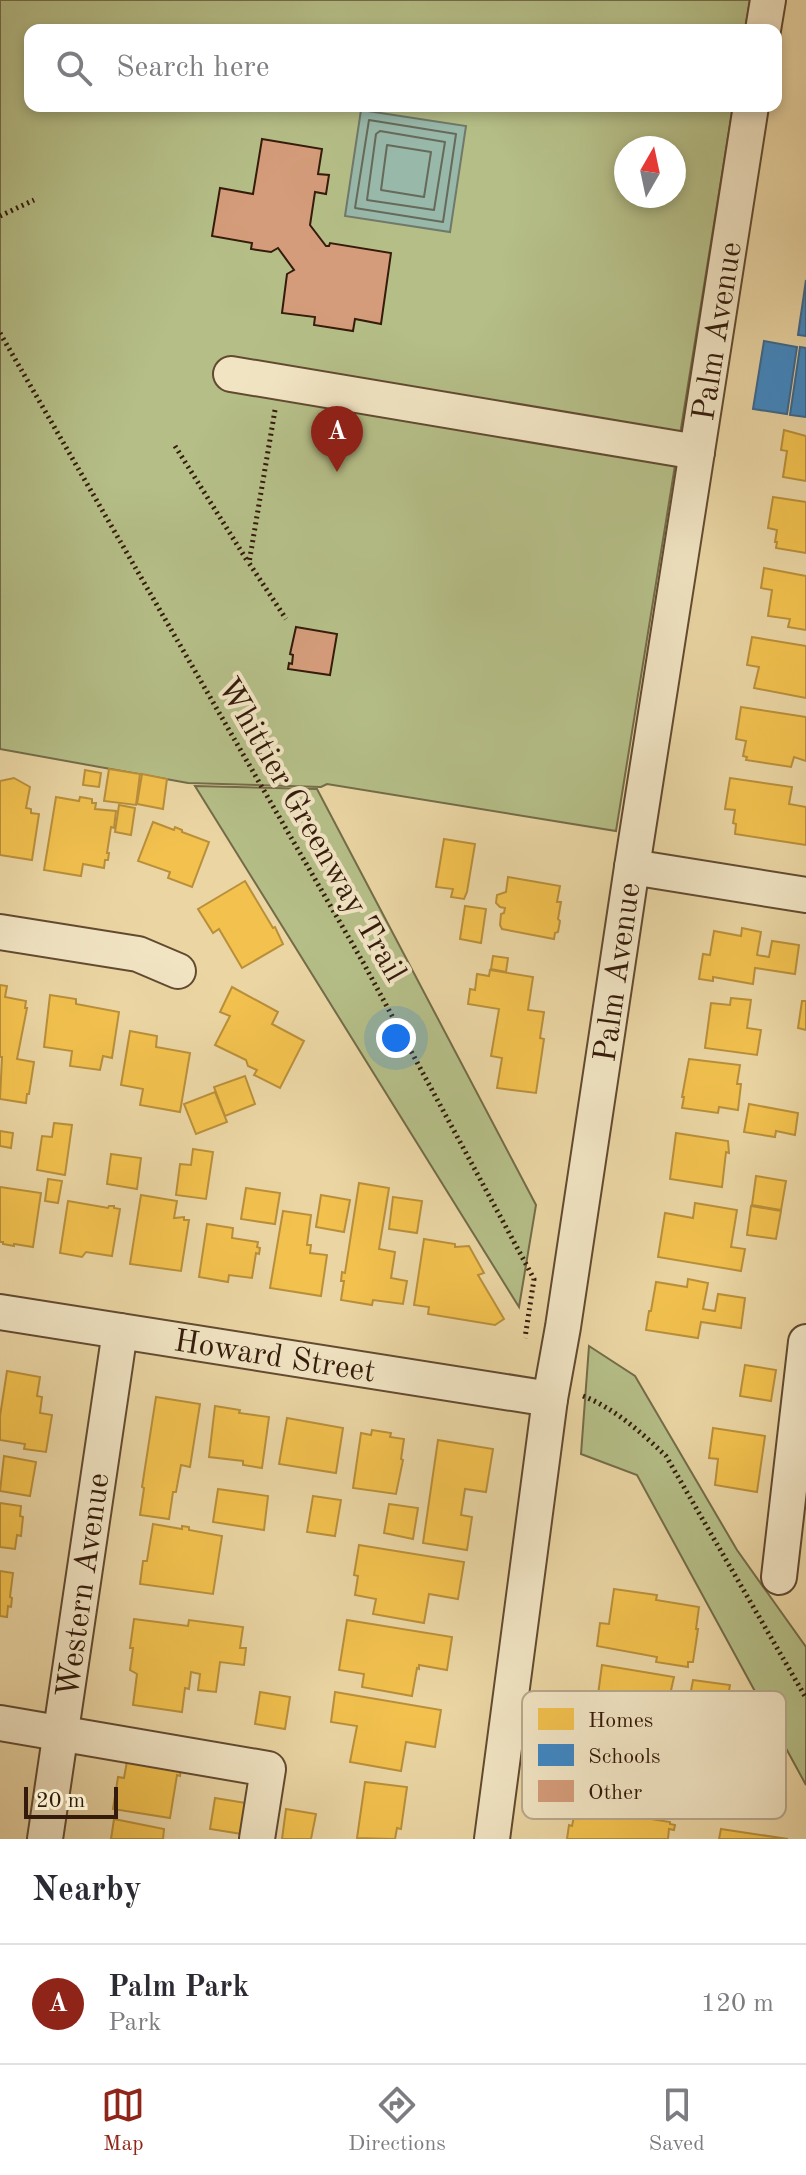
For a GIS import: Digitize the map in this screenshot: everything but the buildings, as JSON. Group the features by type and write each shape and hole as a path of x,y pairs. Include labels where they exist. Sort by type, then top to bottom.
{"street":[{"path":"764,24 768,0"},
{"name":"Palm Avenue","path":"492,1839 563,1396 563,1327 750,112"},
{"path":"231,374 697,452"},
{"path":"632,867 806,895"},
{"path":"0,932 138,954 178,971"},
{"name":"Howard Street","path":"0,1312 563,1396"},
{"name":"Western Avenue","path":"45,1839 120,1331"},
{"path":"779,1577 806,1342"},
{"path":"0,1723 268,1769 257,1839"}],"path":[{"path":"0,216 34,200"},
{"name":"Whittier Greenway Trail","path":"0,333 364,964 534,1279 523,1351"},
{"path":"249,563 280,382"},
{"path":"175,446 286,619"},
{"path":"563,1396 597,1401 666,1456 806,1698"}],"green space":[{"path":"0,0 750,0 746,24 24,24 24,112 732,112 616,831 327,784 321,787 188,783 0,749"},
{"path":"195,786 317,789 536,1205 519,1307"},
{"path":"589,1346 635,1376 737,1550 806,1647 806,1785 786,1748 786,1691 755,1691 637,1475 581,1454"}],"water":[{"path":"361,112 466,126 450,232 345,216"}],"place":[{"name":"Palm Park","path":"337,472"}]}
